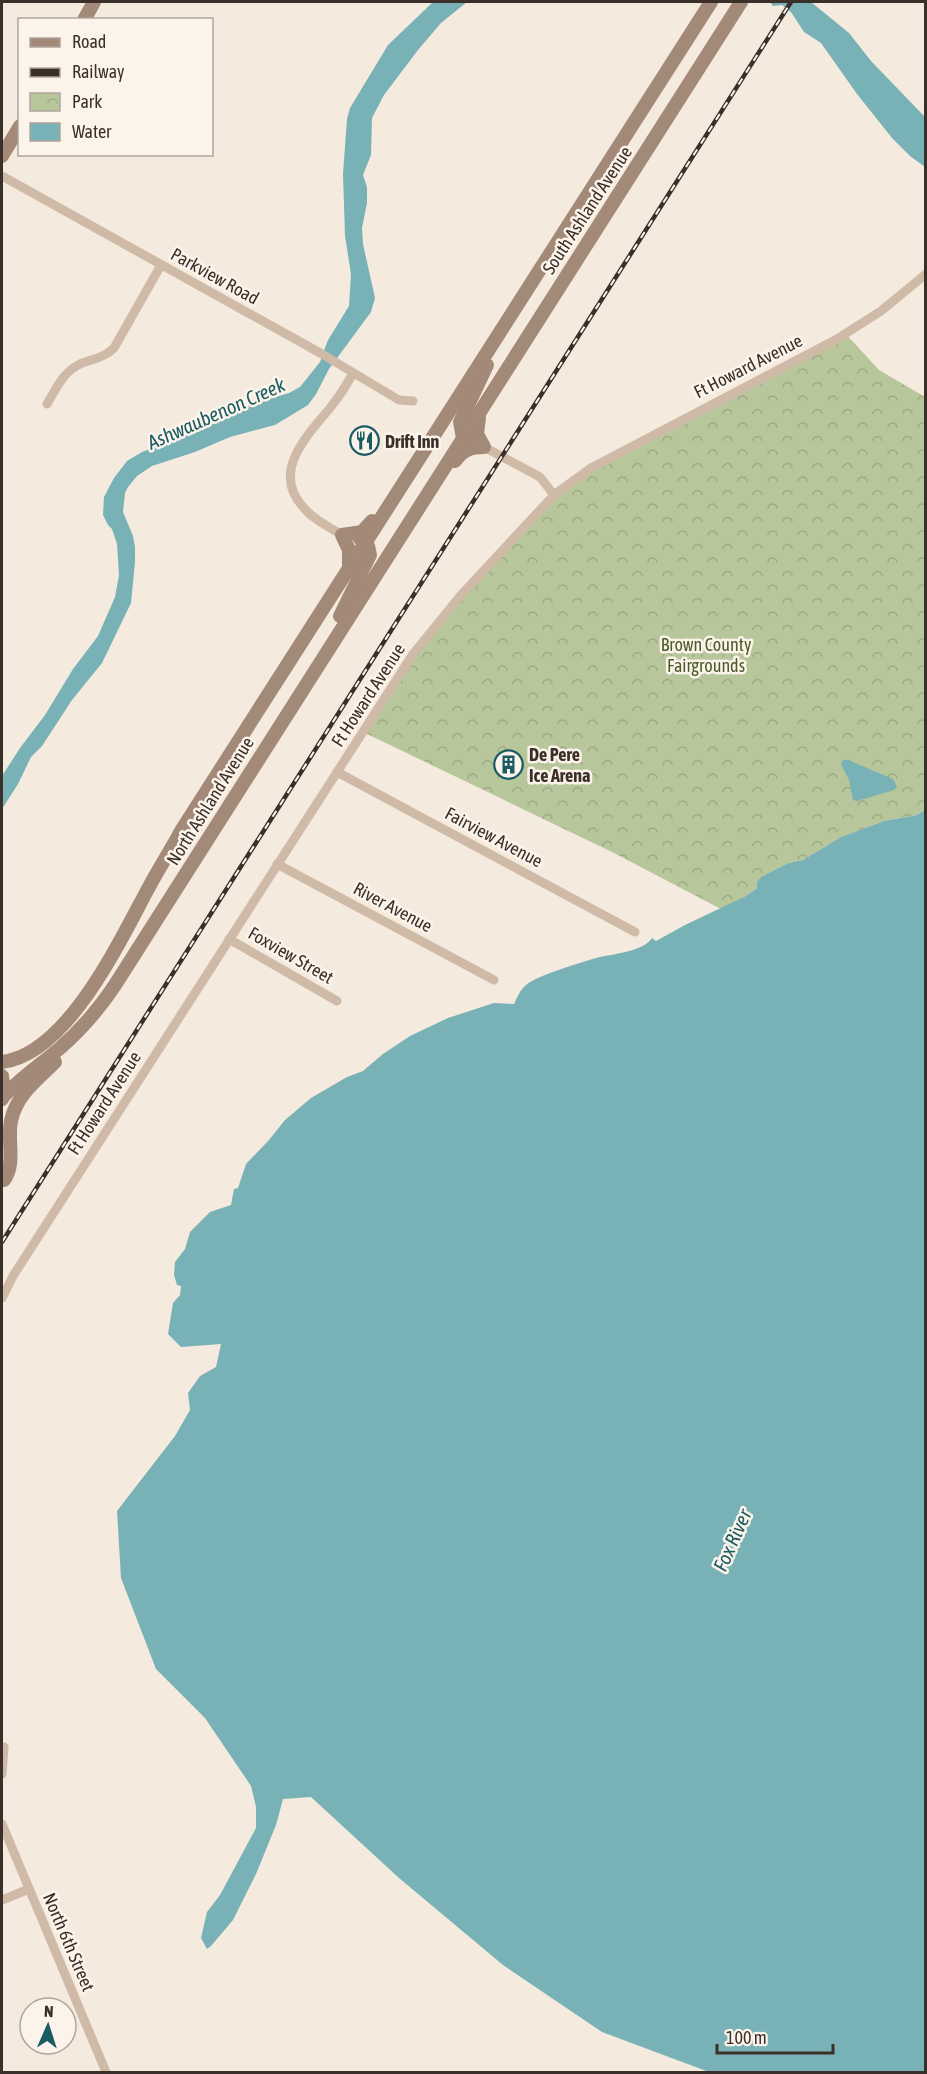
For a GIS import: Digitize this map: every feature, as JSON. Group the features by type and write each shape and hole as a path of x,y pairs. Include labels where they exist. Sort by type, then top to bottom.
{"main road":[{"path":"85,18 94,2"},
{"name":"South Ashland Avenue","path":"442,422 711,2"},
{"name":"South Ashland Avenue","path":"473,444 484,405 741,2"},
{"path":"2,156 18,129"},
{"path":"473,444 459,422 495,351 498,335"},
{"path":"346,535 362,532 369,527 465,375 486,354"},
{"path":"473,444 484,405"},
{"name":"North Ashland Avenue","path":"2,1062 22,1058 51,1037 100,976 181,831 442,422"},
{"name":"North Ashland Avenue","path":"3,1184 8,1174 11,1158 11,1122 18,1102 36,1080 72,1046 75,1034 92,1016 114,985 363,595 473,444"},
{"path":"321,660 334,628 367,563 370,549 365,543 346,535"},
{"path":"346,535 349,567"},
{"path":"2,1098 15,1084 75,1034"},
{"path":"2,1076 4,1090 2,1098"},
{"path":"2,1142 3,1184"}],"street":[{"name":"Parkview Road","path":"2,176 322,354 399,400 413,401"},
{"path":"46,404 70,370 102,357 114,348 161,265"},
{"name":"Ft Howard Avenue","path":"2,1298 13,1276 413,654 461,595 554,495 591,468 837,339 881,311 925,275"},
{"path":"346,535 317,520 302,506 293,489 291,469 299,446 341,394 353,373"},
{"path":"473,444 540,477 554,495"},
{"name":"Fairview Avenue","path":"337,772 635,932"},
{"name":"River Avenue","path":"277,864 494,980"},
{"name":"Foxview Street","path":"229,939 337,1000"},
{"path":"2,1774 3,1747"},
{"name":"North 6th Street","path":"2,1824 106,2073"},
{"path":"2,1900 29,1889"}],"green space":[{"name":"Brown County Fairgrounds","path":"845,333 879,370 925,397 925,810 917,815 884,821 841,837 803,860 789,863 746,896 721,909 612,852 363,732 413,654 554,495 591,468"}],"water":[{"path":"433,2 467,2 441,23 418,50 384,95 372,118 371,155 363,175 367,187 367,203 362,228 363,244 375,298 371,312 329,369 308,405 275,425 230,437 195,452 152,466 137,476 128,487 123,512 135,547 131,603 102,663 72,700 42,746 31,757 2,809 2,776 45,715 73,669 98,636 115,597 119,575 117,544 112,529 103,515 104,497 114,478 127,461 142,452 172,440 233,409 289,393 300,387 320,362 328,340 349,306 351,274 345,236 343,174 347,119 350,108 388,45"},
{"path":"770,2 811,2 849,33 871,61 925,117 925,167 892,138 821,43 804,32 791,12 782,5 773,6"},
{"path":"843,760 893,779 897,787 894,790 857,801 853,800 849,780 841,764"},
{"name":"Fox River","path":"925,810 925,2072 709,2072 602,2032 503,1965 399,1878 311,1797 283,1799 276,1825 256,1874 233,1920 207,1949 201,1938 207,1912 220,1895 256,1828 256,1807 251,1786 205,1718 156,1669 121,1578 117,1511 175,1436 190,1410 188,1393 200,1376 216,1367 221,1344 181,1347 168,1334 173,1303 180,1295 181,1286 177,1285 174,1275 175,1262 185,1249 190,1232 210,1212 231,1205 234,1189 238,1188 246,1164 285,1120 311,1098 347,1077 363,1071 410,1036 448,1018 494,1003 514,1004 519,993 531,981 589,960 634,949 648,943 652,938 656,941 746,896 757,888 757,882 761,877 789,863 803,860 841,837 884,821 917,815"}],"railway":[{"path":"2,1242 791,2"}],"place":[{"name":"Drift Inn","path":"364,441"},
{"name":"De Pere Ice Arena","path":"508,764"}],"water label":[{"name":"Ashwaubenon Creek","path":"216,413"}]}
